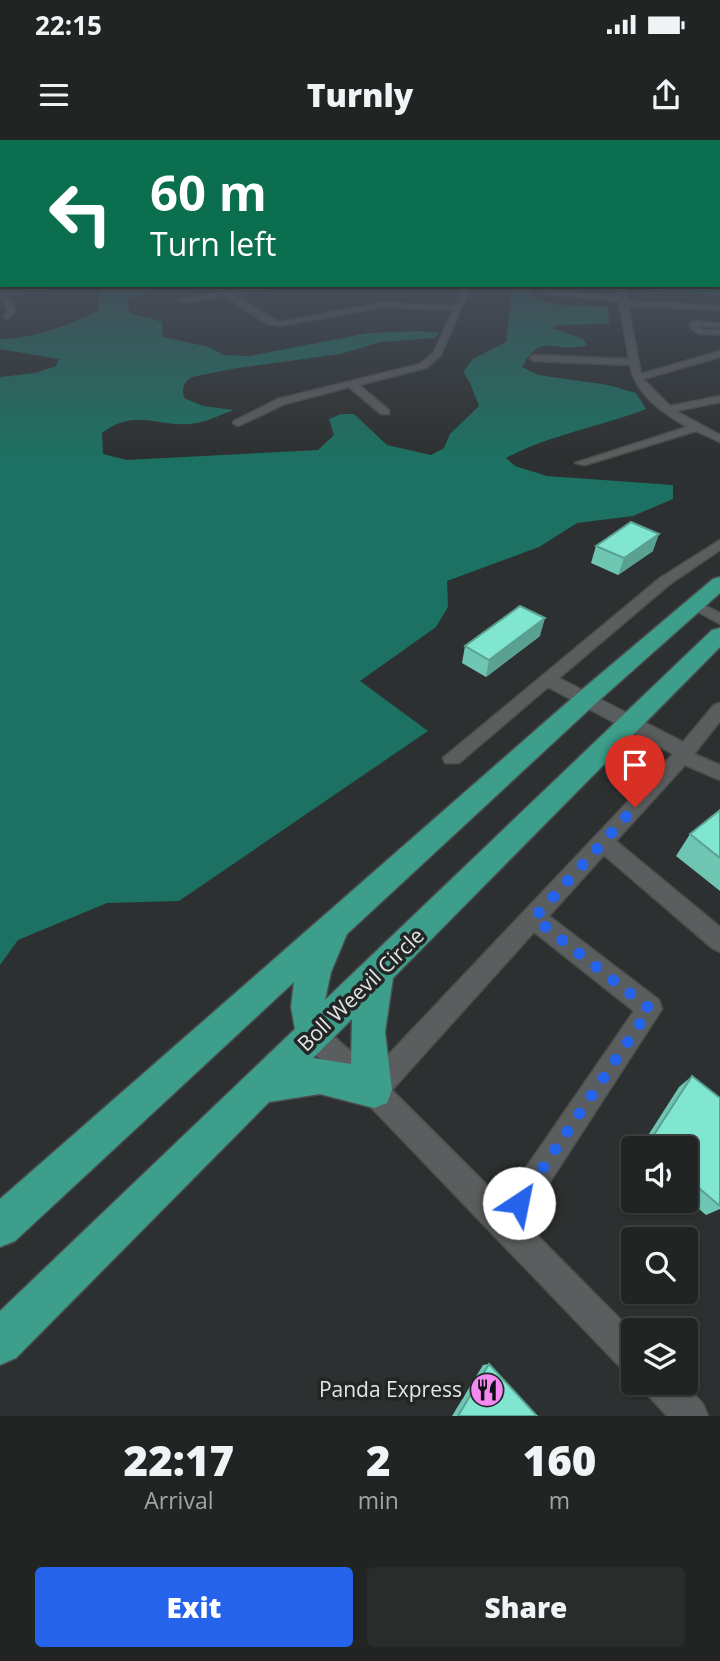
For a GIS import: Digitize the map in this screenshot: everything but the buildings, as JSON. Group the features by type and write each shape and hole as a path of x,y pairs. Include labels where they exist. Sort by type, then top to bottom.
{"highway":[{"path":"0,1226 15,1201 335,926 586,699 707,612 720,583"},
{"name":"Boll Weevil Circle","path":"0,1342 720,635"},
{"path":"314,1036 306,1013 309,985 335,926"},
{"path":"374,1090 366,1054 368,1019 377,974"},
{"path":"264,1085 310,1074 336,1076 374,1090"}],"street":[{"path":"238,422 267,406 407,372 433,360 444,339"},
{"path":"630,339 637,378 648,394 695,428 720,439"},
{"path":"637,378 720,354"},
{"path":"534,358 635,362"},
{"path":"351,384 385,412"},
{"path":"667,410 720,399"},
{"path":"581,463 695,428"},
{"path":"452,758 665,582 720,544"},
{"path":"547,679 720,773"},
{"path":"374,1090 684,754 720,709"},
{"path":"603,842 720,940"},
{"path":"505,1224 650,1009 534,918"},
{"path":"314,1036 374,1090 621,1344"},
{"path":"671,1395 691,1416"}],"green space":[{"path":"0,339 170,339 209,347 224,355 249,356 340,339 428,339 381,342 340,354 192,377 184,386 184,398 203,406 234,410 197,423 127,421 102,433 103,454 127,460 318,450 334,435 329,419 341,414 354,414 387,445 431,455 444,448 450,434 479,406 463,372 473,359 506,342 506,339 582,339 587,345 550,345 536,349 522,367 538,375 608,385 636,393 646,409 539,443 506,458 515,466 547,476 673,485 673,499 633,516 577,523 539,547 447,581 448,607 436,627 360,681 428,731 179,901 107,903 18,940 0,965 0,377 35,373 56,366 59,359 0,349"}],"place":[{"name":"Panda Express","path":"487,1390"}],"route":[{"path":"519,1203 650,1009 534,918 635,807"}]}
